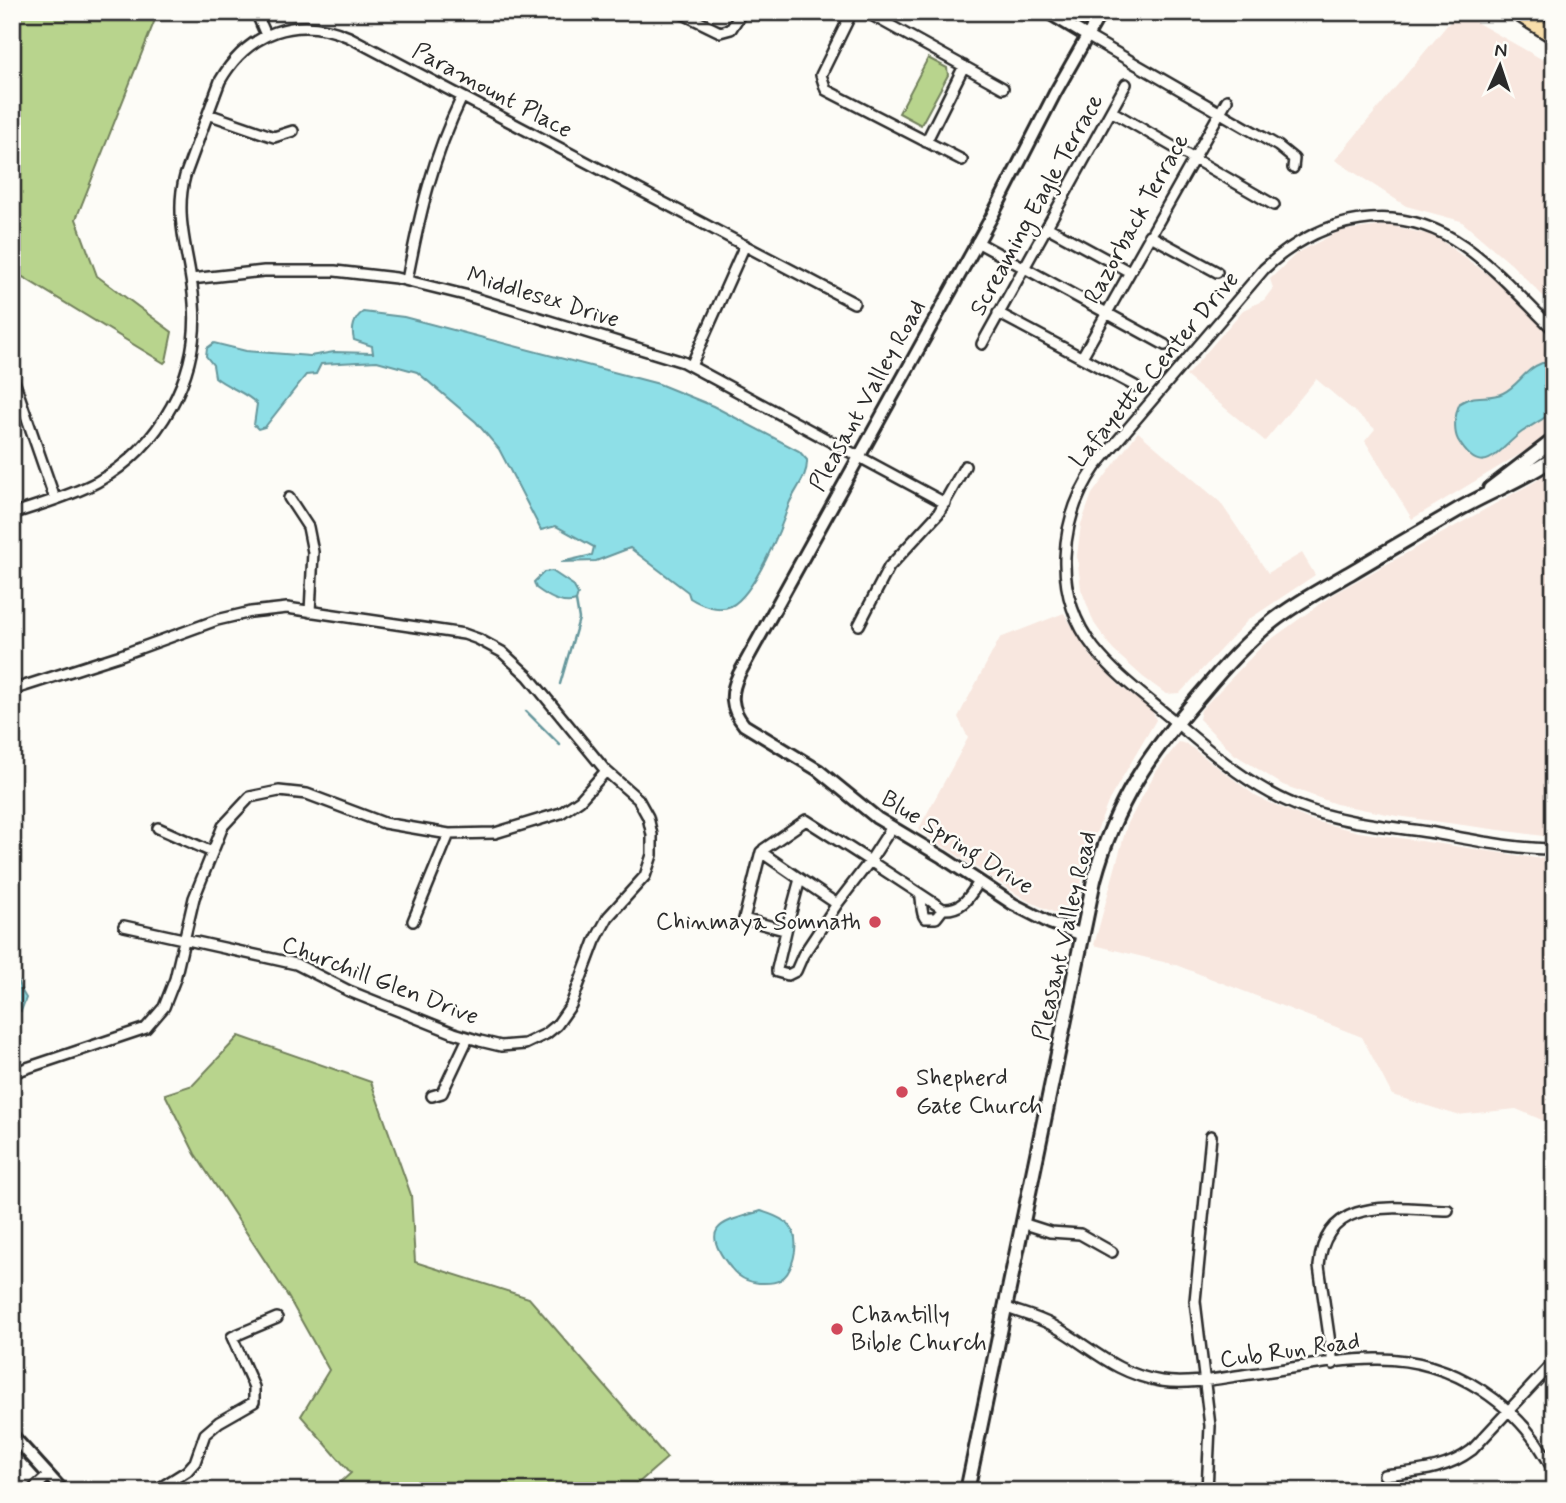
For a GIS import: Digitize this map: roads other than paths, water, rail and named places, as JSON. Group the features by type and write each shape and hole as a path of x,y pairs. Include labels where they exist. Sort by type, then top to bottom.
{"highway":[{"path":"1516,12 1554,36"}],"main road":[{"name":"Pleasant Valley Road","path":"1483,495 1554,440"},
{"name":"Pleasant Valley Road","path":"967,1491 1083,935 1100,859 1119,809 1154,751 1230,660 1273,621 1312,594 1483,495 1525,477 1554,458"}],"street":[{"path":"256,12 266,35"},
{"path":"679,12 720,32 731,29 742,12"},
{"path":"852,12 822,70 823,86 831,94 962,160"},
{"path":"866,12 1003,88"},
{"path":"1047,12 1287,152 1294,159 1293,168"},
{"name":"Pleasant Valley Road","path":"817,770 744,725 734,710 733,687 1101,12"},
{"name":"Paramount Place","path":"12,514 80,490 114,471 142,448 164,419 182,384 192,346 194,304 180,218 181,190 227,68 244,49 266,35 295,27 333,31 854,303"},
{"path":"926,142 964,66"},
{"name":"Screaming Eagle Terrace","path":"982,344 1126,84"},
{"path":"407,280 427,184 444,135 462,97"},
{"name":"Razorback Terrace","path":"1082,357 1128,271 1227,100"},
{"path":"1111,111 1274,205"},
{"path":"208,114 274,137 293,131"},
{"name":"Lafayette Center Drive","path":"1554,330 1466,247 1441,232 1405,221 1359,219 1322,229 1295,243 1264,269 1096,466 1078,495 1068,528 1065,554 1066,581 1073,607 1084,632 1106,662 1243,777 1301,807 1355,821 1508,845 1554,849"},
{"path":"1047,227 1128,271"},
{"path":"1149,235 1217,272"},
{"path":"977,242 1165,345"},
{"path":"691,366 745,246"},
{"name":"Middlesex Drive","path":"191,279 264,271 304,270 407,280 465,295 665,355 691,366 945,503"},
{"path":"998,313 1135,386"},
{"path":"12,375 55,499"},
{"path":"859,625 890,566 931,523 965,466"},
{"path":"289,498 308,527 313,552 310,612"},
{"name":"Churchill Glen Drive","path":"12,690 121,655 217,620 251,612 287,608 464,634 509,657 528,676 606,771 638,799 648,817 652,835 652,855 645,876 608,917 595,941 571,1005 557,1025 546,1034 525,1044 501,1046 468,1038 349,991 296,964 124,926"},
{"name":"Blue Spring Drive","path":"817,770 860,806 979,882 1036,917 1083,935"},
{"path":"12,1073 146,1028 164,1007 175,979 194,898 223,826 250,797 279,791 307,794 384,823 449,834 495,833 561,813 580,800 606,771"},
{"path":"787,927 784,930 744,919 761,852 806,820 943,909 963,905 979,882"},
{"path":"800,879 777,969 777,972 783,975 796,971 837,904 892,827"},
{"path":"158,828 212,852"},
{"path":"413,921 449,834"},
{"path":"761,852 837,904"},
{"path":"920,894 925,918 936,918 943,909"},
{"path":"432,1096 442,1093 468,1038"},
{"path":"1207,1491 1210,1426 1195,1301 1211,1136"},
{"path":"1333,1364 1320,1266 1321,1252 1330,1232 1344,1218 1367,1209 1448,1210"},
{"path":"1023,1223 1050,1232 1080,1234 1112,1252"},
{"name":"Cub Run Road","path":"1004,1307 1051,1324 1121,1370 1159,1381 1206,1382 1375,1359 1414,1362 1464,1379 1489,1393 1528,1430 1554,1472"},
{"path":"155,1491 187,1471 195,1462 205,1434 219,1422 254,1402 254,1387 232,1337 276,1318"},
{"path":"1384,1475 1445,1466 1458,1461 1472,1450 1554,1362"},
{"path":"12,1435 63,1491"},
{"path":"31,1491 49,1475"}],"water":[{"path":"363,312 404,317 659,384 713,406 799,451 807,460 805,472 766,560 749,589 726,608 704,605 690,598 688,592 630,548 596,561 561,562 592,555 594,547 556,526 541,530 499,449 476,422 417,372 377,361 321,364 316,374 306,375 265,427 258,429 254,425 257,404 215,377 213,365 206,356 207,348 214,343 246,351 310,356 334,352 373,353 372,346 354,340 354,324"},
{"path":"1542,363 1554,363 1554,411 1522,432 1490,459 1475,459 1456,436 1455,421 1460,403 1471,398 1503,393"},
{"path":"552,571 573,585 578,594 576,601 560,601 536,588 534,582 544,572"},
{"path":"12,964 26,998 21,1011 15,1008 12,1002"},
{"path":"761,1211 787,1223 795,1237 794,1258 788,1271 780,1280 772,1283 755,1282 740,1276 721,1254 716,1242 715,1234 726,1223"}],"waterway":[{"path":"560,684 579,619 576,601"},
{"path":"526,711 560,745"}],"place":[{"name":"Chinmaya Somnath","path":"875,922"},
{"name":"Shepherd Gate Church","path":"902,1092"},
{"name":"Chantilly Bible Church","path":"837,1329"}]}
